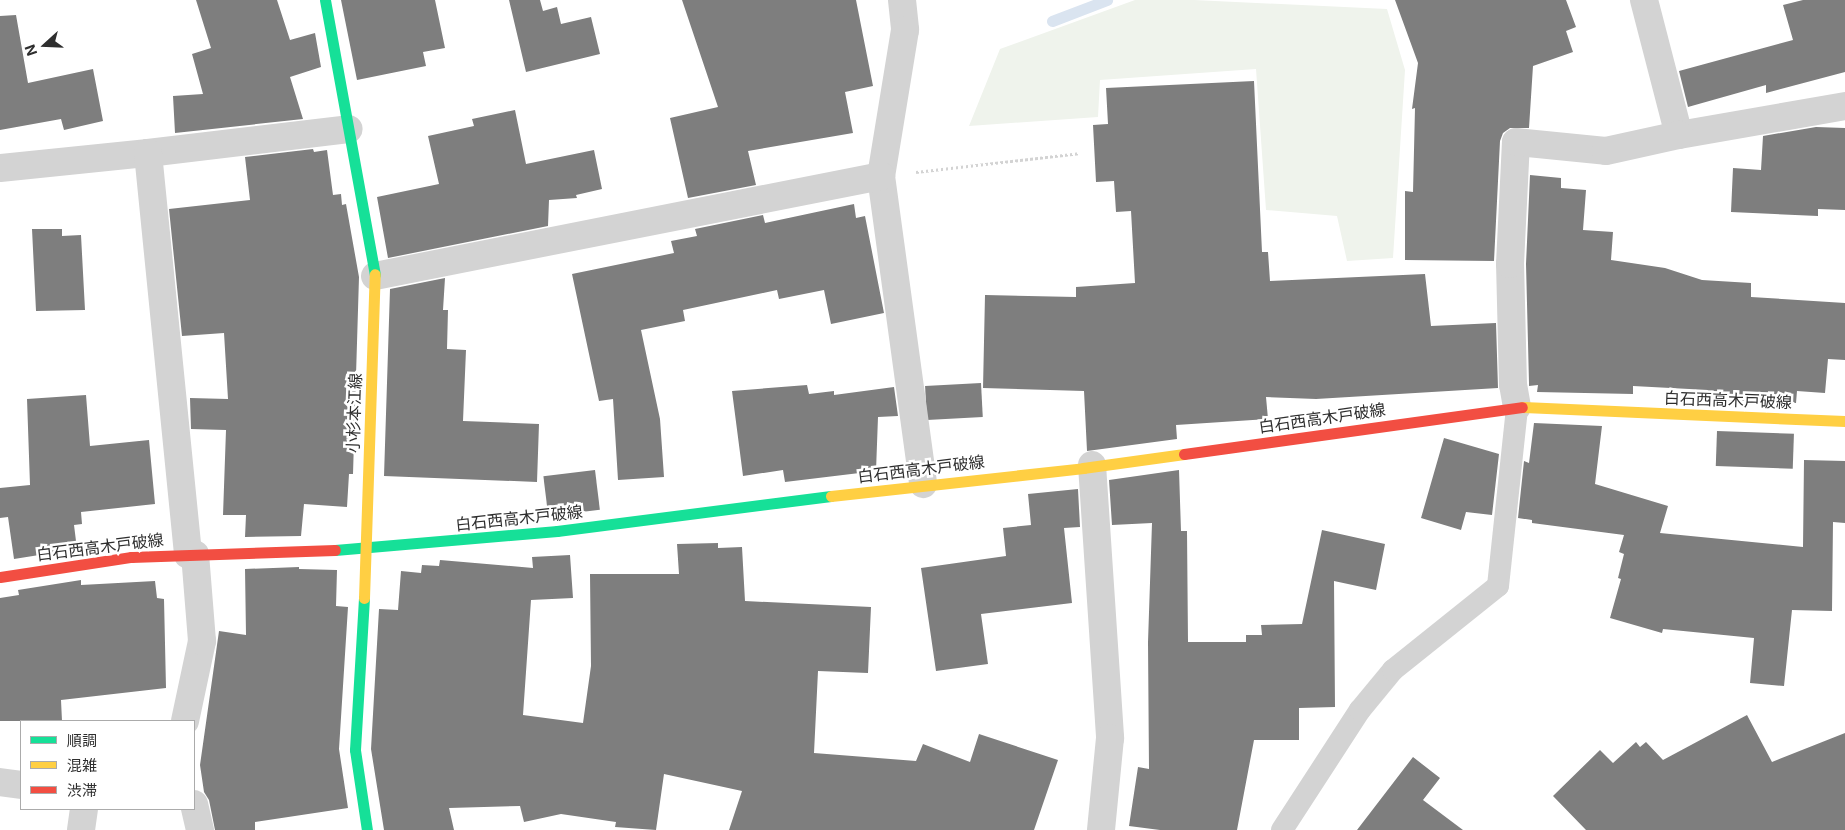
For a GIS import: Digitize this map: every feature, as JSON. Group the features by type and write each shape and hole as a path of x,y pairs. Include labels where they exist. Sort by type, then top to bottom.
{"main road":[{"name":"小杉本江線","path":"325,0 375,276 363,629 355,750 367,830"},
{"name":"白石西高木戸破線","path":"0,577 131,557 365,549 557,531 923,484 1083,468 1092,465 1517,407 1845,421"}],"street":[{"path":"902,0 905,30 881,176 923,484"},
{"path":"1644,0 1679,134"},
{"path":"1517,407 1513,386 1510,264 1516,142 1606,151 1679,134 1845,106"},
{"path":"0,168 148,153 349,129"},
{"path":"148,153 202,641 185,720"},
{"path":"375,276 881,176"},
{"path":"1092,465 1110,738 1101,830"},
{"path":"0,782 20,786"},
{"path":"195,808 200,830"},
{"path":"81,830 84,810"}],"lane":[{"path":"1282,830 1360,710 1393,670 1498,586 1517,407"}],"path":[{"path":"881,176 1079,153"}],"shaded area":[{"path":"1135,0 1194,0 1387,9 1405,70 1393,258 1347,261 1337,216 1266,210 1256,69 1100,80 1098,117 969,126 1000,49"}],"building":[{"path":"196,0 277,0 290,40 315,33 321,67 290,77 303,119 175,133 173,96 203,94 192,54 211,48"},
{"path":"341,0 435,0 445,48 423,52 426,66 357,80"},
{"path":"509,0 540,0 543,11 557,7 561,24 591,17 600,54 526,72"},
{"path":"682,0 856,0 873,86 845,92 853,133 748,151 756,185 688,198 670,118 718,107"},
{"path":"1395,0 1566,0 1576,27 1566,31 1573,52 1533,66 1529,128 1510,128 1503,133 1500,141 1494,261 1405,260 1405,191 1413,192 1415,108 1412,109 1418,63"},
{"path":"1803,0 1845,0 1845,72 1766,93 1766,85 1688,107 1679,71 1793,40 1783,5"},
{"path":"16,15 28,83 93,69 103,121 64,130 61,119 0,130 0,16"},
{"path":"1254,81 1262,252 1268,252 1270,281 1425,274 1431,326 1496,323 1498,388 1316,399 1266,397 1268,419 1176,425 1177,439 1087,451 1084,391 983,388 985,295 1076,297 1076,287 1135,283 1131,211 1116,212 1114,181 1096,182 1093,125 1108,124 1106,88"},
{"path":"515,110 526,164 594,150 602,189 576,195 577,198 549,200 548,226 388,258 377,197 439,184 428,136 474,126 472,119"},
{"path":"1816,127 1845,128 1845,210 1818,209 1818,216 1731,212 1733,168 1761,170 1763,136"},
{"path":"313,149 314,152 327,150 333,195 341,194 342,205 346,204 359,277 353,474 349,474 347,507 304,504 301,536 245,537 246,515 223,515 226,430 191,429 190,398 228,399 224,333 182,336 169,209 250,200 245,157"},
{"path":"1530,175 1561,178 1561,188 1586,190 1583,230 1613,232 1611,260 1665,268 1702,280 1751,283 1751,297 1845,303 1845,360 1828,359 1825,393 1797,391 1796,403 1718,400 1719,393 1707,393 1708,390 1633,386 1633,394 1537,392 1538,385 1529,386 1526,264"},
{"path":"854,204 856,218 865,216 884,313 831,324 824,290 779,299 777,290 683,310 685,321 641,330 660,419 664,477 618,480 613,399 599,401 572,274 674,253 671,241 697,236 695,229 763,215 765,223"},
{"path":"32,229 62,229 62,236 81,235 85,310 36,311"},
{"path":"445,278 443,310 448,310 447,349 466,350 463,421 539,424 537,482 384,476 390,289"},
{"path":"981,383 983,417 927,420 925,386"},
{"path":"807,385 809,394 834,391 834,395 894,387 898,416 878,417 876,471 785,482 783,470 743,476 732,391"},
{"path":"86,395 90,446 149,440 155,504 81,512 82,524 74,525 77,549 14,559 8,517 0,518 0,488 30,485 27,399"},
{"path":"1534,423 1602,426 1595,484 1668,506 1660,533 1803,547 1804,460 1845,461 1845,523 1833,522 1832,611 1792,610 1784,686 1750,683 1754,638 1663,629 1662,633 1610,618 1621,579 1618,578 1624,554 1619,552 1624,535 1532,523 1532,520 1518,518 1524,461 1529,463"},
{"path":"1717,431 1794,434 1793,469 1716,466"},
{"path":"1444,438 1499,454 1492,515 1466,512 1461,530 1421,518"},
{"path":"595,470 600,510 548,516 543,476"},
{"path":"1179,470 1181,531 1187,531 1188,642 1246,642 1246,635 1262,635 1261,625 1302,624 1322,530 1385,544 1376,590 1334,581 1335,707 1299,708 1299,740 1254,740 1237,830 1160,830 1129,826 1138,767 1149,769 1148,642 1152,523 1112,525 1109,480"},
{"path":"1078,489 1080,527 1064,528 1072,603 981,614 988,664 936,671 921,568 1006,556 1003,528 1031,525 1028,494"},
{"path":"718,543 718,548 742,547 745,601 871,607 868,673 818,671 814,753 916,761 923,744 970,762 979,734 1058,760 1034,830 729,830 742,791 664,774 656,830 615,827 616,822 561,814 524,822 520,806 449,808 454,830 384,830 371,749 379,609 398,610 401,571 421,573 422,565 439,566 440,560 533,568 532,557 570,555 573,598 531,600 523,715 583,723 591,666 590,574 679,574 677,544"},
{"path":"299,567 299,569 337,570 336,606 348,607 339,749 348,808 255,822 255,830 215,830 209,800 204,792 200,765 219,631 246,635 245,569"},
{"path":"81,580 81,585 155,581 157,598 164,599 166,688 61,700 62,720 0,721 0,598 19,595 18,590"},
{"path":"1747,715 1772,762 1845,733 1845,830 1586,830 1553,796 1600,750 1613,763 1636,742 1640,747 1646,742 1663,760"},
{"path":"1413,757 1440,778 1423,800 1463,830 1357,830"}],"waterway":[{"path":"1052,21 1107,0"}],"traffic: fast":[{"path":"325,0 375,274"},
{"path":"335,550 557,531 831,496"},
{"path":"364,598 355,750 367,830"}],"traffic: slow":[{"path":"364,598 375,274"},
{"path":"1522,407 1845,421"},
{"path":"831,496 1083,468 1184,454"}],"traffic: jam":[{"path":"1184,454 1522,407"},
{"path":"0,577 131,557 335,550"}]}
